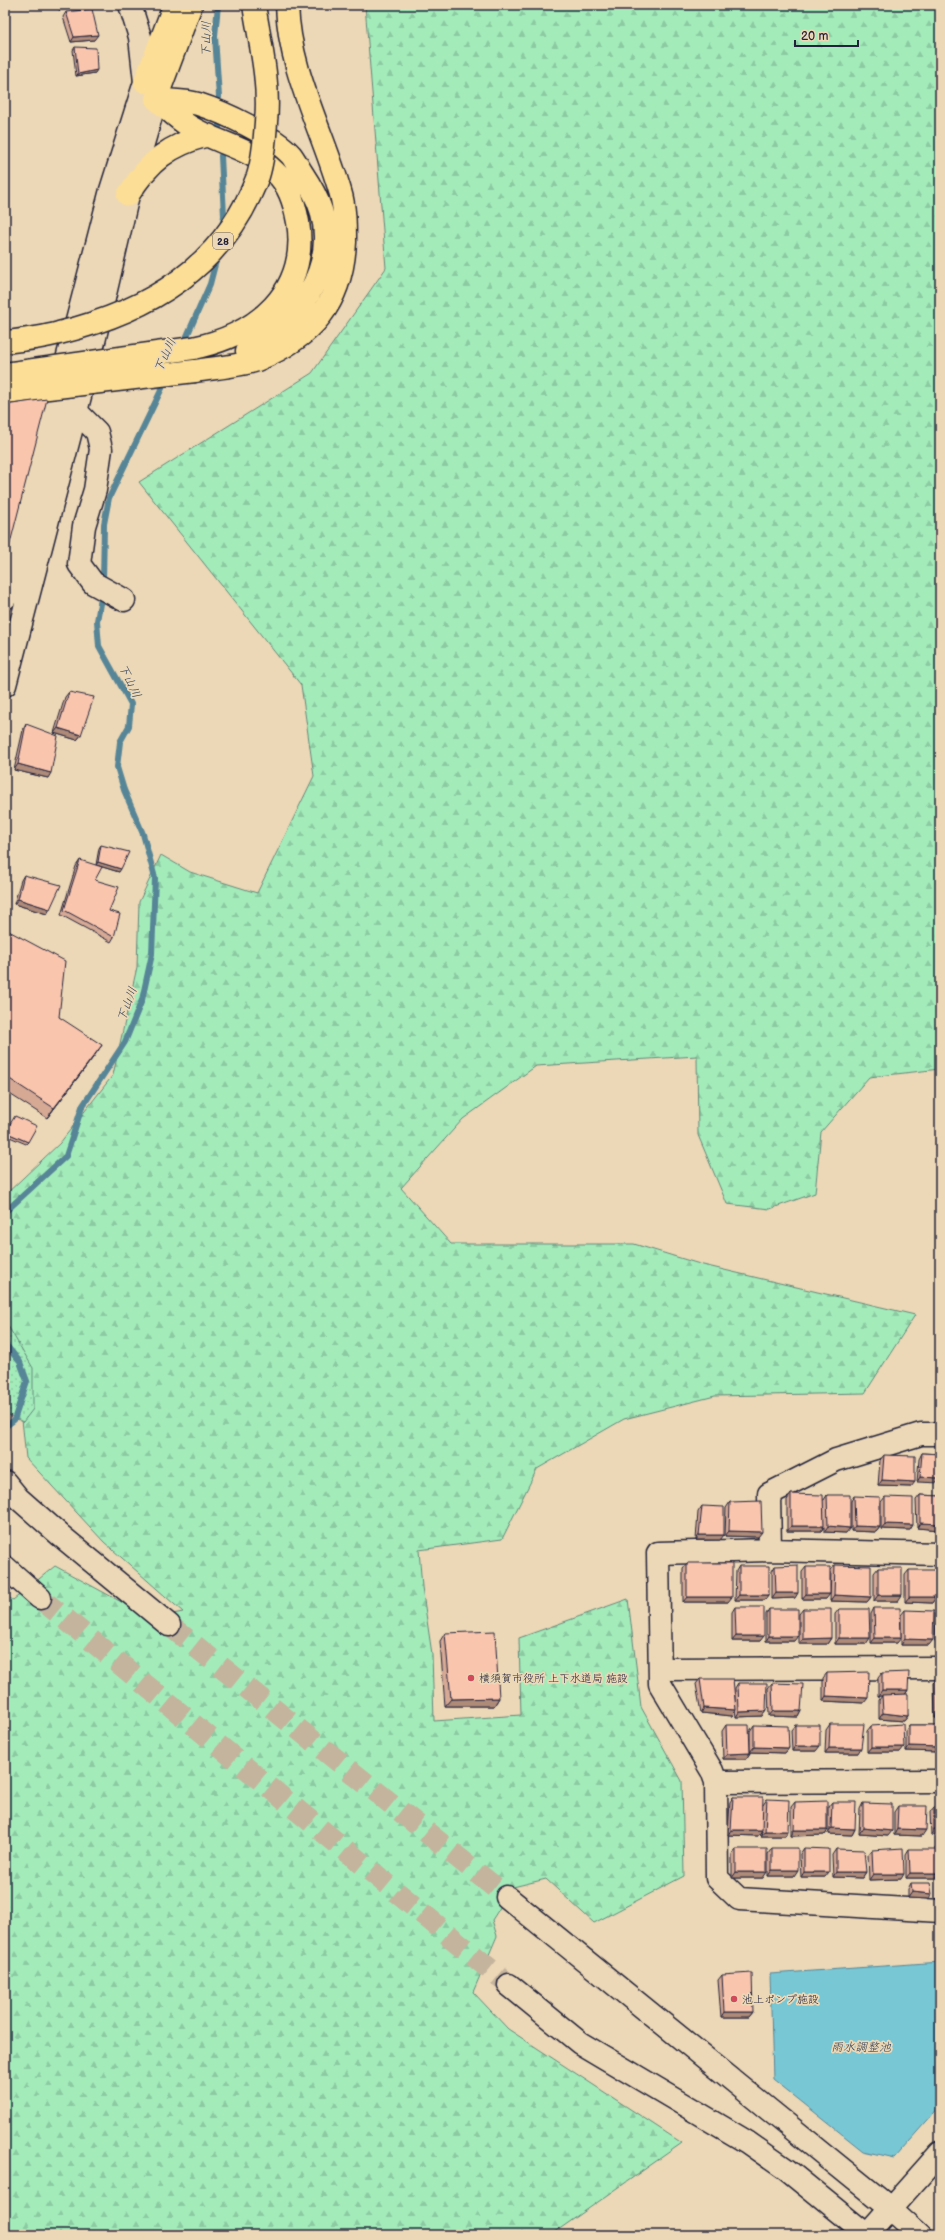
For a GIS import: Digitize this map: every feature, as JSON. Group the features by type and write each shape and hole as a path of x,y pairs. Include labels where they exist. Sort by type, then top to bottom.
{"highway":[{"path":"150,91 175,5"},
{"path":"150,91 191,5"},
{"name":"28","path":"5,342 58,334 128,311 154,298 179,280 203,262 225,239 243,209 258,174 266,121 264,66 254,5"},
{"path":"5,393 195,371 256,361 294,341 316,323 331,303 340,282 346,224 341,192 294,58 288,24 287,5"},
{"path":"5,374 193,348 217,343 250,327 276,306 294,274 300,237 295,203 277,173 246,150 189,126 150,91"},
{"path":"150,91 197,104 252,127 290,154 312,189 321,211 324,255 317,280 288,322 262,344 195,371"},
{"path":"128,195 140,175 157,158 173,147 208,135"}],"street":[{"path":"5,685 76,411 128,195 150,91 140,37 130,5"},
{"path":"5,598 111,190 150,91"},
{"path":"76,411 97,432 101,449 95,490 84,526 79,564 93,583 121,599"},
{"path":"770,1550 769,1494 836,1460 921,1434 940,1434"},
{"path":"5,1482 18,1498 60,1536 169,1625"},
{"path":"940,1554 770,1550 658,1553 660,1684 712,1771 716,1782 717,1878 739,1899 940,1911"},
{"path":"5,1567 40,1598"},
{"path":"660,1669 940,1668"},
{"path":"716,1782 940,1781"},
{"path":"507,1897 890,2208 920,2235"},
{"path":"509,1985 580,2044 747,2142 787,2170 867,2235 940,2153"}],"green space":[{"path":"365,5 940,5 940,1069 869,1077 821,1132 815,1193 770,1209 727,1204 698,1135 697,1056 536,1066 463,1119 401,1188 451,1244 634,1244 703,1265 915,1315 865,1393 715,1396 624,1419 537,1469 502,1539 419,1550 422,1587 432,1654 434,1721 521,1715 519,1638 628,1599 641,1707 682,1781 684,1876 594,1923 546,1879 513,1887 492,1920 497,1936 473,1992 508,2029 682,2143 551,2235 5,2235 5,1595 13,1600 55,1566 151,1618 183,1612 104,1542 26,1458 17,1371 5,1353 5,1195 60,1143 113,1075 137,967 139,902 161,855 190,872 257,893 314,776 301,685 139,482 312,373 386,268"},
{"path":"5,1321 33,1368 33,1409 23,1422 5,1413"}],"water":[{"name":"雨水調整池","path":"940,1962 940,2106 894,2158 863,2151 773,2079 770,1974"}],"building":[{"path":"92,9 98,35 74,37 66,12"},
{"path":"75,47 96,48 97,70 78,74"},
{"path":"47,399 5,563 5,405"},
{"path":"69,692 94,697 81,735 58,728"},
{"path":"26,724 58,736 51,773 18,764"},
{"path":"101,845 129,852 121,869 98,862"},
{"path":"80,860 102,867 95,880 119,887 109,911 120,914 114,937 64,910"},
{"path":"24,875 61,885 50,909 18,899"},
{"path":"5,910 9,913 5,922"},
{"path":"5,929 65,961 59,1017 102,1045 54,1108 5,1076"},
{"path":"15,1116 37,1126 28,1142 5,1132"},
{"path":"922,1453 940,1454 940,1478 920,1477"},
{"path":"884,1455 915,1456 915,1482 882,1480"},
{"path":"791,1494 823,1495 824,1526 791,1526"},
{"path":"827,1495 850,1495 850,1528 828,1526"},
{"path":"920,1495 940,1496 940,1524 920,1523"},
{"path":"854,1496 880,1497 880,1527 855,1526"},
{"path":"885,1497 913,1498 913,1525 885,1524"},
{"path":"761,1501 762,1532 729,1531 730,1502"},
{"path":"702,1506 724,1507 724,1535 699,1535"},
{"path":"687,1563 732,1563 732,1597 687,1597"},
{"path":"798,1565 798,1593 776,1593 775,1566"},
{"path":"835,1565 871,1566 871,1597 834,1595"},
{"path":"739,1566 769,1566 769,1595 739,1595"},
{"path":"806,1567 830,1567 830,1594 806,1594"},
{"path":"878,1568 902,1568 902,1595 878,1595"},
{"path":"909,1570 936,1570 936,1597 909,1597"},
{"path":"735,1607 764,1607 764,1636 736,1636"},
{"path":"874,1608 900,1608 901,1638 875,1638"},
{"path":"769,1609 798,1609 798,1636 769,1636"},
{"path":"803,1609 831,1609 831,1638 803,1639"},
{"path":"839,1609 869,1609 870,1638 839,1638"},
{"path":"905,1610 934,1611 933,1640 905,1639"},
{"path":"940,1611 940,1636 939,1636"},
{"path":"495,1631 499,1698 451,1699 445,1633"},
{"path":"869,1672 868,1698 826,1696 827,1673"},
{"path":"909,1672 908,1690 882,1690 882,1673"},
{"path":"938,1678 940,1678 940,1713 938,1712"},
{"path":"700,1679 733,1679 736,1710 704,1708"},
{"path":"738,1683 767,1683 766,1711 739,1712"},
{"path":"772,1683 803,1684 801,1711 773,1711"},
{"path":"908,1694 908,1716 883,1713 882,1695"},
{"path":"830,1724 864,1724 861,1748 829,1748"},
{"path":"903,1724 904,1747 871,1747 871,1726"},
{"path":"726,1725 749,1725 750,1753 727,1754"},
{"path":"754,1725 788,1726 789,1748 754,1747"},
{"path":"795,1725 820,1725 820,1746 795,1746"},
{"path":"909,1725 940,1725 940,1747 909,1746"},
{"path":"733,1797 763,1797 762,1830 731,1830"},
{"path":"767,1799 789,1800 788,1831 765,1831"},
{"path":"827,1801 827,1830 794,1830 795,1802"},
{"path":"832,1802 856,1802 855,1829 831,1828"},
{"path":"863,1803 892,1804 892,1831 863,1828"},
{"path":"898,1806 927,1806 926,1830 897,1829"},
{"path":"934,1807 940,1807 940,1829 934,1829"},
{"path":"772,1848 798,1848 798,1870 772,1870"},
{"path":"804,1848 829,1849 829,1872 804,1872"},
{"path":"903,1848 904,1874 873,1874 872,1850"},
{"path":"736,1849 767,1849 767,1872 736,1872"},
{"path":"836,1849 864,1850 866,1872 836,1872"},
{"path":"909,1849 937,1849 938,1873 910,1873"},
{"path":"911,1883 930,1883 932,1894 912,1892"},
{"name":"池上ポンプ施設","path":"752,1973 753,2012 724,2012 722,1975"}],"waterway":[{"name":"下山川","path":"218,5 215,36 219,97"},
{"name":"下山川","path":"219,124 219,129"},
{"name":"下山川","path":"221,156 224,216 222,226"},
{"name":"下山川","path":"183,345 210,284 217,257"},
{"name":"下山川","path":"103,583 104,524 109,498 167,378"},
{"name":"下山川","path":"5,1212 66,1156 82,1107 125,1042 142,1000 152,954 155,878 143,834 124,790 117,767 120,742 129,726 131,704 99,646 97,621 102,592"},
{"name":"下山川","path":"5,1344 20,1362 27,1381 14,1420 5,1427"}],"tunnel":[{"path":"40,1598 509,1985"},
{"path":"169,1625 507,1897"}],"place":[{"name":"横須賀市役所 上下水道局 施設","path":"471,1678"},
{"name":"池上ポンプ施設","path":"734,1999"}]}
